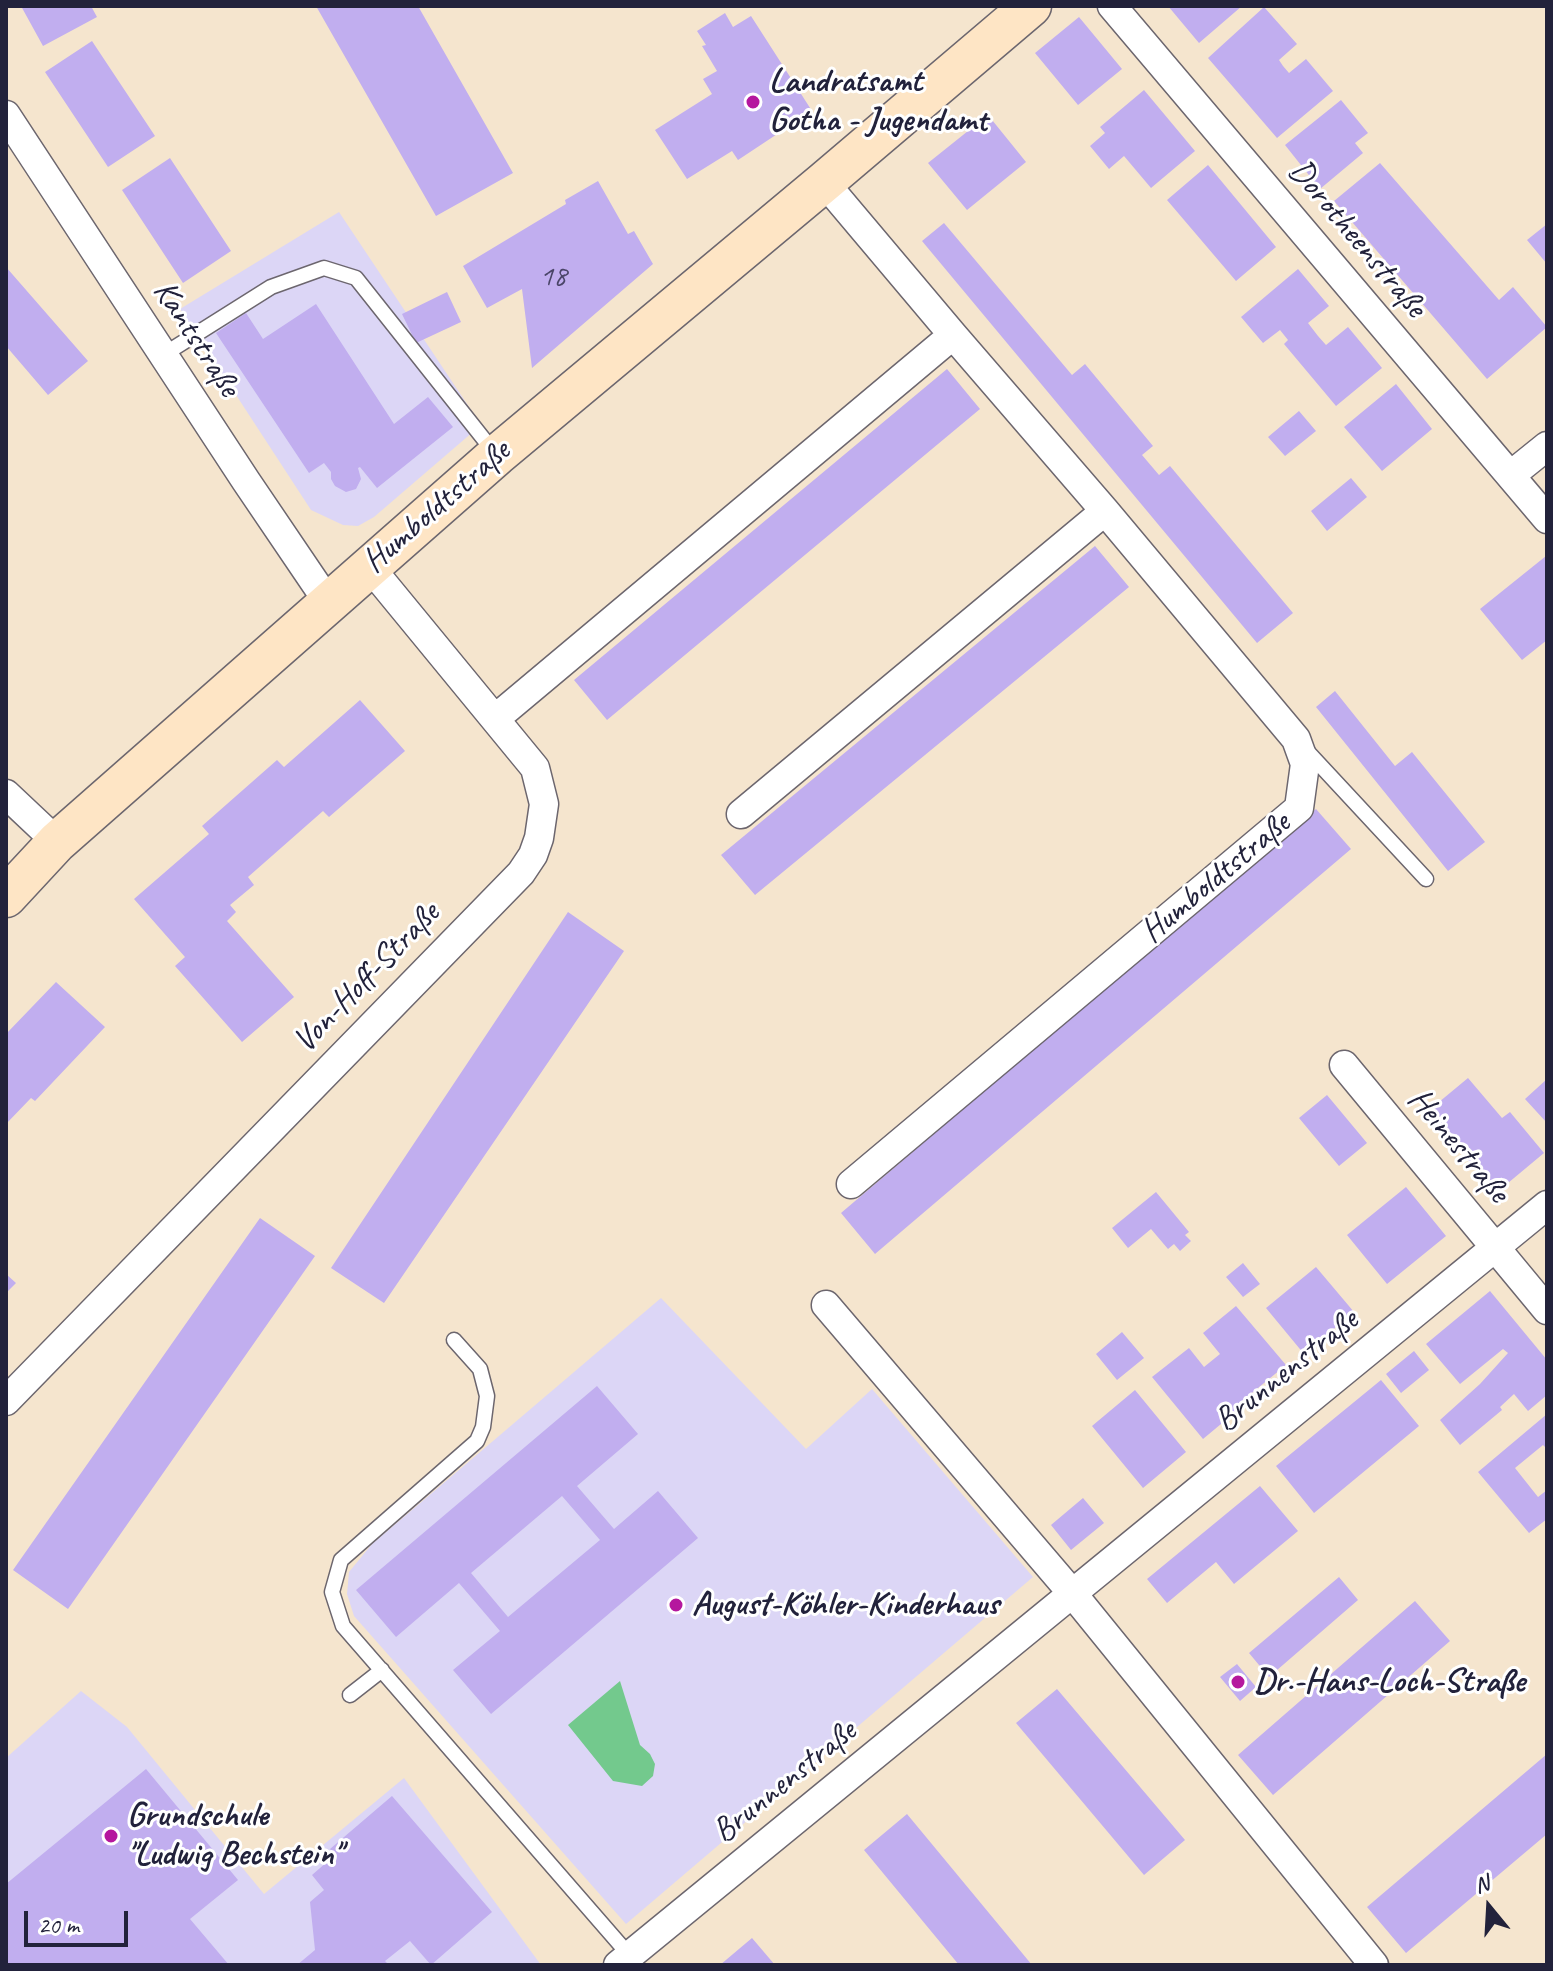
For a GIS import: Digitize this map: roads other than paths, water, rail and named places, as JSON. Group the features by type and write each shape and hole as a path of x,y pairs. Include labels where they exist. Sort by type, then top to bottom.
{"main road":[{"name":"Humboldtstraße","path":"6,897 57,842 369,566 1031,6"}],"street":[{"name":"Dorotheenstraße","path":"1112,6 1547,519"},
{"name":"Kantstraße","path":"6,115 328,602"},
{"name":"Humboldtstraße","path":"824,182 1296,739 1305,764 1299,808 851,1184"},
{"path":"496,718 953,335"},
{"path":"1511,475 1547,446"},
{"path":"741,814 1105,511"},
{"name":"Von-Hoff-Straße","path":"6,1401 521,873 533,855 544,804 535,768 369,566"},
{"path":"6,794 57,842"},
{"name":"Heinestraße","path":"1344,1065 1547,1310"},
{"name":"Brunnenstraße","path":"624,1960 1547,1205"},
{"path":"826,1305 1072,1593 1373,1965"}],"lane":[{"path":"163,355 271,287 324,268 356,278 497,455"},
{"path":"1296,739 1426,879"},
{"path":"454,1340 480,1369 487,1396 483,1427 477,1441 341,1560 332,1592 343,1626 624,1960"},
{"path":"350,1695 382,1670"}],"place":[{"name":"Landratsamt Gotha - Jugendamt","path":"753,102"},
{"name":"August-Köhler-Kinderhaus","path":"676,1605"},
{"name":"Dr.-Hans-Loch-Straße","path":"1238,1682"},
{"name":"Grundschule \"Ludwig Bechstein\"","path":"111,1836"}]}
